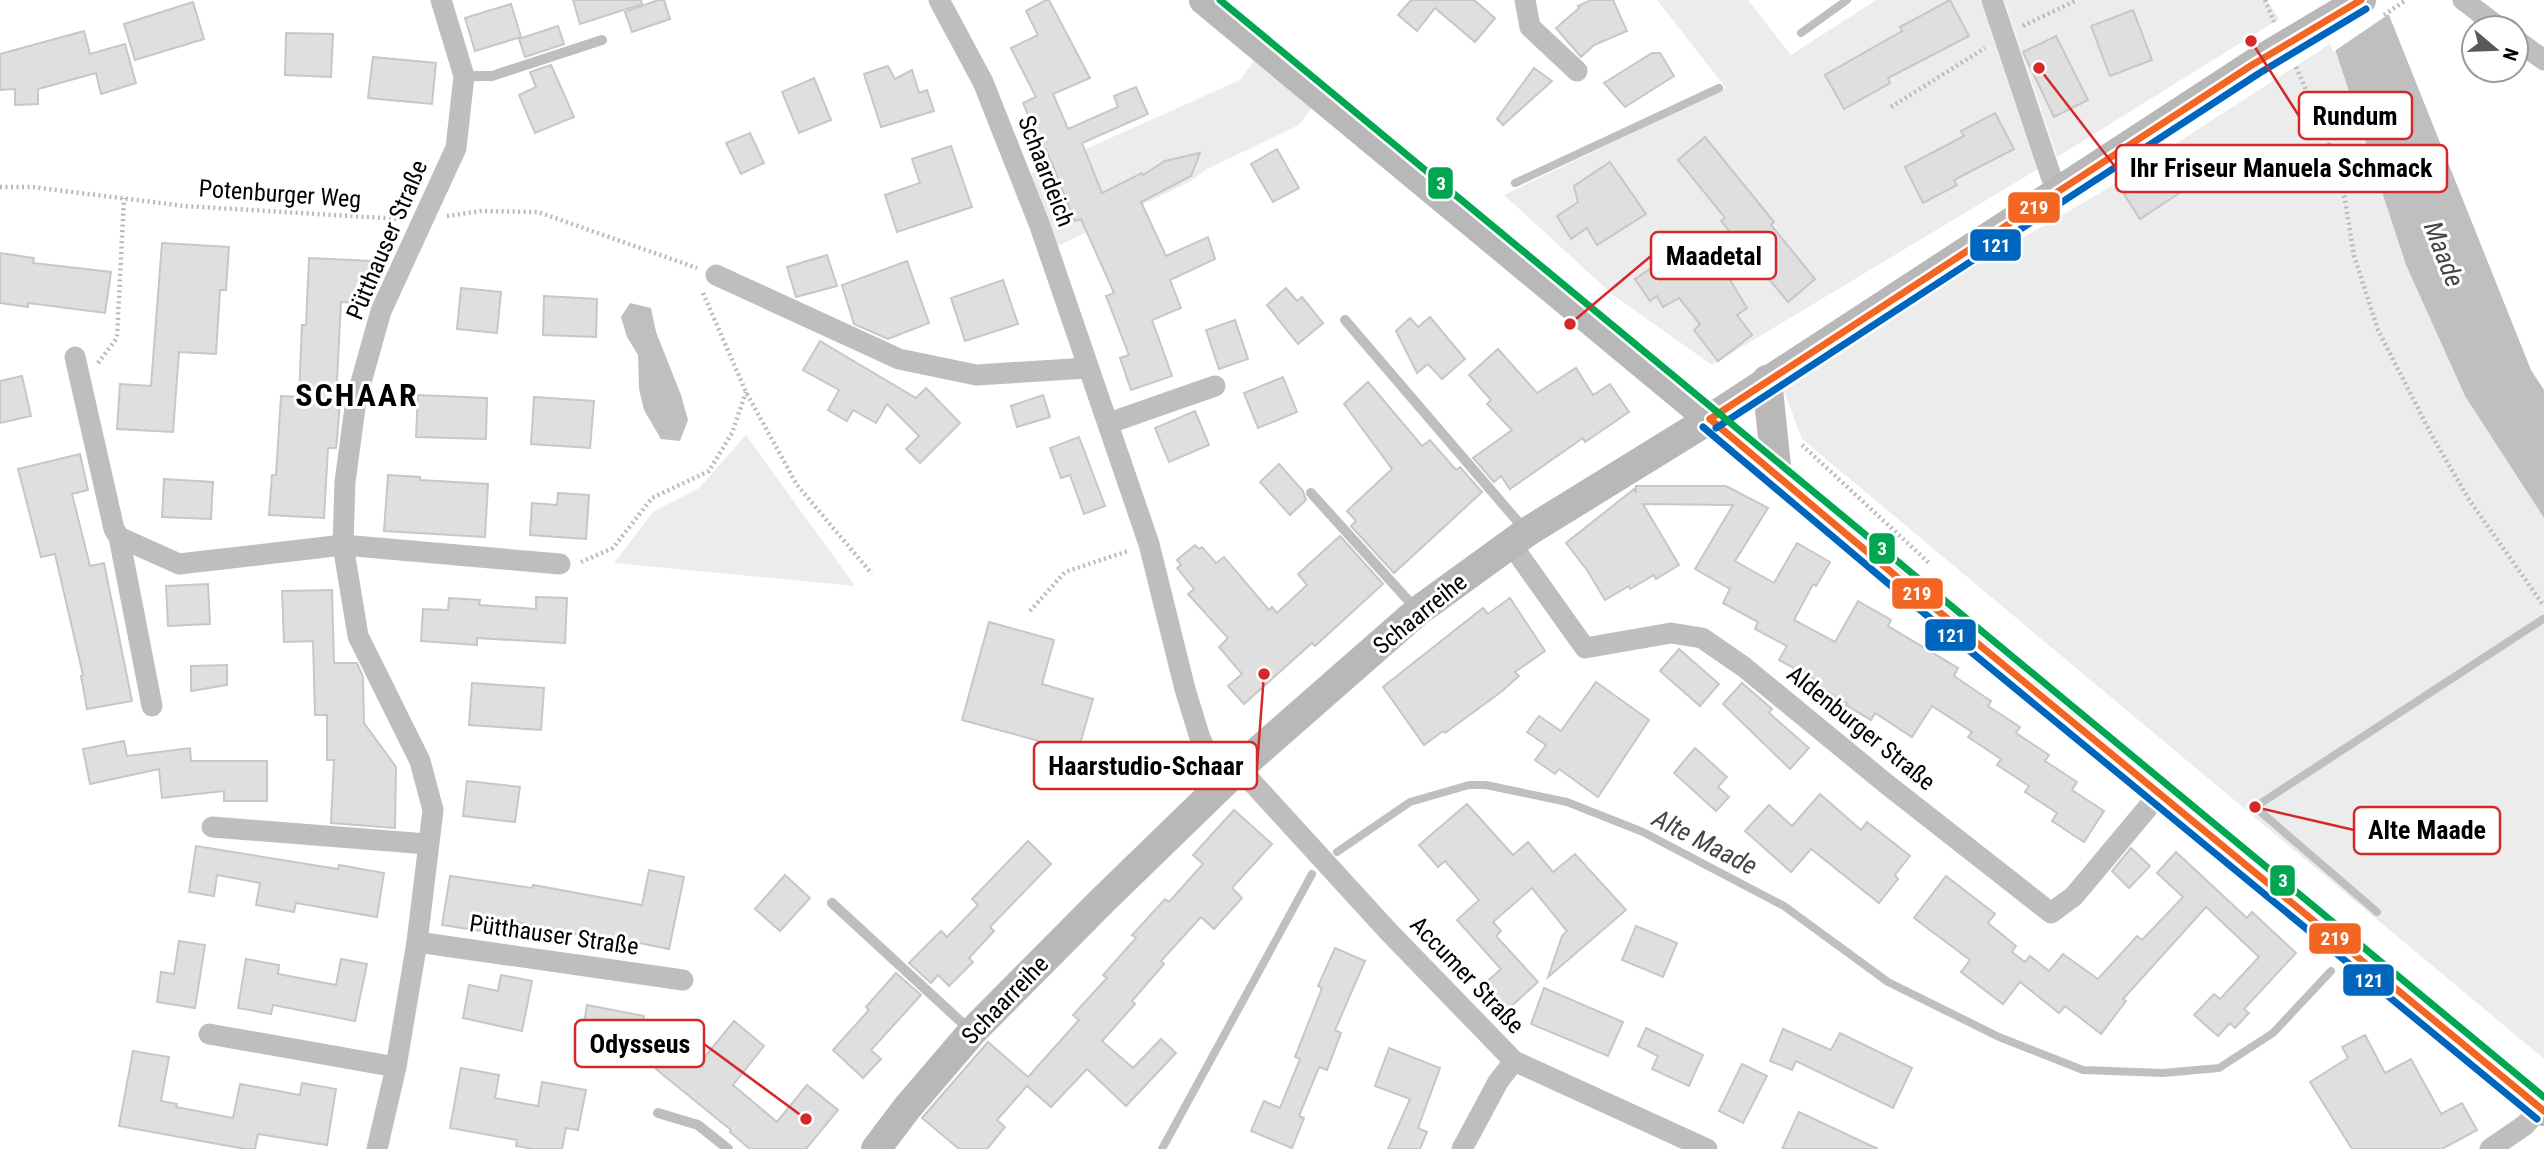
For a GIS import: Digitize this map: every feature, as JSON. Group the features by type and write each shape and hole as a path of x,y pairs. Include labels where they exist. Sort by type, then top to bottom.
{"main road":[{"path":"1204,0 2542,1110"},
{"name":"Schaarreihe","path":"876,1149 972,1032 1102,901 1230,776 1418,611 1519,538 1710,419 2056,191 2285,46 2311,30 2370,9"},
{"path":"1767,380 1777,476"}],"street":[{"name":"Pütthauser Straße","path":"378,1149 396,1067 417,942 433,810 420,761 358,636 343,545 345,482 356,400 381,311 456,149 464,76 441,0"},
{"name":"Schaardeich","path":"939,0 984,82 1040,226 1149,544 1200,738 1230,776"},
{"path":"1525,0 1530,27 1577,71"},
{"path":"1992,0 2056,191"},
{"path":"2463,0 2482,14"},
{"path":"716,275 899,359 976,375 1088,368"},
{"path":"75,357 114,529 119,537 152,706"},
{"path":"1109,423 1215,386"},
{"path":"119,537 179,564 343,545 559,564"},
{"name":"Aldenburger Straße","path":"1519,538 1585,648 1671,633 1702,638 1744,667 2050,913 2074,896 2160,793"},
{"name":"Accumer Straße","path":"1230,776 1388,931 1514,1061 1707,1149"},
{"path":"212,827 427,844"},
{"name":"Pütthauser Straße","path":"417,942 683,981"},
{"path":"209,1034 396,1067"},
{"path":"1462,1149 1498,1082 1514,1061"},
{"path":"2490,1149 2542,1110"}],"lane":[{"path":"464,76 492,76 602,40"},
{"path":"1345,320 1519,538"},
{"path":"1311,493 1418,611"},
{"path":"832,903 972,1032"},
{"path":"658,1113 698,1125 728,1149"}],"path":[{"path":"2370,9 2406,0"},
{"path":"2285,46 2327,138 2345,200 2354,256 2378,330 2425,424 2468,498 2544,606"},
{"name":"Potenburger Weg","path":"0,187 32,187 185,206 422,221 481,211 538,212 716,275"},
{"path":"82,386 117,338 124,198"},
{"path":"684,264 690,272"},
{"path":"702,293 746,392 797,485 873,574"},
{"path":"559,564 584,562 612,548 652,498 709,471 732,433 746,392"},
{"path":"1030,611 1065,572 1149,544"}],"shaded area":[{"path":"1657,0 1748,0 1791,55 1876,0 1983,0 2043,166 1712,365 1613,295 1504,195 1726,88"},
{"path":"2004,0 2267,0 2279,19 2057,157"},
{"path":"2333,42 2406,265 2465,396 2544,518 2544,1059 1802,439 1784,391 1925,295 2098,194"},
{"path":"1262,50 1320,97 1299,125 1048,251 1021,178 1240,80"},
{"path":"746,435 855,586 614,563 653,512 699,488"}],"water":[{"name":"Maade","path":"2319,0 2383,0 2531,370 2544,390 2544,518 2465,396 2406,265"},
{"path":"630,303 651,308 656,332 688,420 680,441 661,439 644,410 639,389 638,355 627,337 621,317"}],"pier":[{"path":"2316,0 2387,0 2392,12 2333,52"}],"building":[{"path":"573,0 641,0 642,4 580,24"},
{"path":"664,0 670,19 632,32 625,12"},
{"path":"1049,0 1090,78 1053,94 1068,129 1118,107 1114,96 1136,87 1148,114 1082,143 1102,193 1142,173 1143,175 1165,161 1200,153 1191,176 1141,202 1166,256 1208,237 1215,259 1170,280 1181,308 1152,320 1172,376 1131,390 1120,358 1129,355 1106,296 1114,293 1081,219 1075,221 1046,149 1043,150 1023,103 1036,97 1011,48 1038,35 1026,11"},
{"path":"1411,0 1474,0 1495,18 1475,42 1435,8 1417,31 1398,15"},
{"path":"1591,0 1613,0 1627,31 1594,45 1581,57 1556,28 1579,8 1578,6"},
{"path":"1950,0 1969,36 1888,78 1890,83 1844,109 1825,75 1902,31 1900,27"},
{"path":"193,2 204,39 135,60 124,24"},
{"path":"511,4 521,37 475,51 465,18"},
{"path":"2133,10 2152,60 2110,76 2091,26"},
{"path":"558,26 564,44 525,57 519,39"},
{"path":"84,31 90,54 125,44 136,83 101,94 96,73 38,89 38,104 15,105 15,89 0,90 0,54"},
{"path":"286,33 333,34 331,77 285,75"},
{"path":"2056,36 2088,100 2054,117 2023,52"},
{"path":"1652,53 1660,53 1674,76 1625,107 1604,83"},
{"path":"373,57 436,63 432,104 368,98"},
{"path":"551,65 574,117 535,133 519,95 536,87 530,72"},
{"path":"888,66 895,79 912,70 919,93 927,90 934,111 881,127 864,74"},
{"path":"1534,68 1552,81 1503,125 1497,119"},
{"path":"814,78 831,120 799,133 782,92"},
{"path":"1995,113 2014,149 1954,180 1957,185 1923,203 1905,167 1964,136 1961,131"},
{"path":"750,133 764,163 741,174 726,143"},
{"path":"1705,137 1774,222 1771,225 1815,279 1788,302 1721,221 1725,218 1678,160"},
{"path":"951,146 972,207 897,232 885,195 920,183 912,159"},
{"path":"1277,149 1299,188 1273,202 1251,164"},
{"path":"2173,161 2190,186 2140,219 2124,194"},
{"path":"1610,162 1646,214 1597,245 1587,228 1571,239 1557,216 1578,202 1574,186"},
{"path":"1702,234 1747,308 1737,315 1752,335 1718,361 1694,330 1700,324 1679,298 1663,307 1657,296 1650,301 1635,279"},
{"path":"162,243 229,247 226,290 220,290 216,354 179,352 173,432 117,429 120,384 151,386"},
{"path":"0,253 34,258 33,263 111,272 105,313 28,303 28,307 0,303"},
{"path":"827,255 837,286 796,297 787,267"},
{"path":"309,258 372,261 369,304 341,302 336,400 340,400 337,440 336,448 328,448 324,518 269,515 272,475 276,475 281,396 299,397 302,325 306,325"},
{"path":"907,261 929,323 888,339 854,324 842,285"},
{"path":"1003,280 1018,324 965,341 951,298"},
{"path":"461,288 501,292 497,333 457,329"},
{"path":"1286,288 1297,301 1302,297 1323,323 1298,344 1267,305"},
{"path":"544,296 597,299 596,337 543,335"},
{"path":"1430,317 1465,359 1442,379 1428,364 1417,373 1396,331 1410,318 1418,327"},
{"path":"1235,320 1248,359 1219,369 1206,330"},
{"path":"820,341 916,398 926,388 960,423 920,463 906,449 919,436 887,404 876,423 853,410 847,421 828,410 839,390 803,370"},
{"path":"1498,349 1537,393 1576,368 1593,395 1610,384 1629,412 1585,442 1583,438 1510,489 1501,476 1494,482 1473,458 1512,430 1487,404 1491,400 1469,375"},
{"path":"22,376 31,416 0,423 0,381"},
{"path":"1283,377 1297,412 1258,428 1244,393"},
{"path":"1368,382 1422,446 1430,440 1456,470 1460,467 1482,492 1394,573 1351,526 1356,521 1347,511 1392,469 1344,404"},
{"path":"418,395 487,398 486,439 416,437"},
{"path":"1043,395 1050,417 1017,427 1011,406"},
{"path":"534,397 594,401 590,448 531,444"},
{"path":"1195,411 1209,445 1169,462 1155,428"},
{"path":"1079,437 1105,506 1084,514 1070,475 1061,478 1050,448"},
{"path":"80,454 88,490 72,494 90,566 104,563 132,701 87,709 81,676 83,675 55,554 41,557 18,469"},
{"path":"1279,464 1303,491 1306,500 1290,515 1260,482"},
{"path":"388,475 420,477 420,480 488,484 485,537 384,531"},
{"path":"164,479 213,482 211,519 162,517"},
{"path":"1636,486 1726,486 1768,508 1735,561 1774,583 1797,543 1830,562 1816,586 1813,584 1794,620 1835,642 1858,601 1891,620 1888,626 1958,668 1954,676 1991,701 1988,706 2020,727 2016,733 2049,755 2045,761 2077,782 2072,790 2104,811 2084,842 2052,821 2057,813 2025,792 2029,786 1997,765 2001,759 1968,737 1972,732 1932,706 1912,737 1875,713 1871,720 1814,685 1817,681 1779,660 1787,646 1755,629 1758,622 1723,603 1730,589 1695,569 1733,505 1643,504 1679,565 1656,579 1654,575 1605,600 1566,543 1634,489 1636,493"},
{"path":"558,493 589,495 586,539 530,535 532,503 557,505"},
{"path":"1340,536 1383,584 1315,646 1312,643 1244,704 1228,686 1242,674 1219,647 1228,638 1188,594 1194,589 1177,568 1181,565 1177,560 1195,545 1199,549 1202,547 1216,563 1224,557 1269,610 1272,607 1277,613 1307,585 1298,574"},
{"path":"208,584 210,624 168,626 166,586"},
{"path":"332,590 334,663 357,663 363,677 364,723 396,767 395,828 331,823 334,760 327,760 327,715 315,715 313,641 284,642 282,591"},
{"path":"536,597 567,598 565,643 477,638 477,645 421,641 423,609 448,610 449,598 480,600 479,605 536,609"},
{"path":"1510,598 1545,651 1515,672 1519,676 1501,692 1424,745 1383,687 1483,608 1488,614"},
{"path":"989,622 1054,640 1042,684 1093,699 1077,754 962,720"},
{"path":"1679,649 1719,684 1700,706 1660,671"},
{"path":"227,665 227,685 191,691 191,666"},
{"path":"1596,682 1649,720 1598,797 1559,769 1555,774 1535,760 1546,745 1527,732 1539,716 1561,731"},
{"path":"472,683 544,688 541,730 469,725"},
{"path":"1742,683 1772,709 1769,713 1809,748 1790,769 1723,704"},
{"path":"124,741 127,756 190,748 191,761 267,761 267,801 224,801 224,791 162,798 159,769 90,784 83,749"},
{"path":"1695,748 1727,777 1718,787 1729,797 1716,811 1674,773"},
{"path":"467,781 520,787 515,822 463,816"},
{"path":"1820,794 1861,830 1867,822 1910,856 1895,875 1898,879 1879,903 1811,849 1791,872 1745,831 1769,805 1792,826"},
{"path":"1467,804 1513,855 1528,842 1553,872 1575,854 1626,910 1548,977 1562,936 1567,931 1532,888 1493,922 1501,931 1496,936 1538,982 1506,1011 1482,986 1501,969 1457,920 1479,900 1445,861 1438,867 1419,845"},
{"path":"1234,810 1272,844 1232,888 1242,898 1214,929 1201,917 1161,961 1164,964 1132,1001 1135,1004 1102,1041 1133,1068 1161,1039 1176,1053 1126,1106 1087,1069 1051,1107 1027,1086 997,1120 1005,1127 987,1149 959,1149 922,1118 988,1042 1028,1077 1079,1020 1073,1015 1107,978 1103,975 1136,938 1132,935 1165,899 1169,902 1203,864 1193,855"},
{"path":"1028,841 1051,864 990,927 994,931 969,958 973,962 949,986 938,975 931,983 909,963 941,931 947,937 978,905 972,899"},
{"path":"196,846 338,869 339,865 384,873 377,917 296,903 294,912 256,905 260,883 217,875 214,896 189,892"},
{"path":"2131,848 2150,866 2129,888 2112,871"},
{"path":"2176,852 2247,918 2252,912 2296,953 2244,1009 2249,1013 2235,1028 2230,1023 2218,1036 2194,1015 2214,994 2220,999 2259,957 2206,907 2123,999 2126,1001 2101,1034 2065,1006 2059,1013 2020,982 2003,1004 1961,972 1970,960 1914,918 1946,876 1995,914 1988,923 2016,946 2012,952 2025,962 2030,956 2049,971 2063,954 2098,979 2137,936 2142,940 2183,897 2157,873"},
{"path":"649,870 684,877 669,949 580,931 579,935 497,918 495,933 442,925 450,876 532,888 533,885 642,905"},
{"path":"785,875 810,898 780,931 755,909"},
{"path":"1636,926 1677,943 1663,977 1622,960"},
{"path":"179,941 205,945 195,1008 157,1002 161,972 174,974"},
{"path":"1335,948 1365,961 1335,1030 1341,1033 1327,1070 1319,1067 1299,1116 1304,1118 1292,1148 1251,1131 1264,1101 1280,1108 1300,1059 1295,1057 1322,988 1318,986"},
{"path":"246,959 279,965 278,974 336,985 341,959 367,964 355,1021 273,1005 271,1014 238,1008"},
{"path":"896,973 921,995 871,1050 881,1059 863,1078 833,1050 869,1010 866,1007"},
{"path":"501,975 532,981 522,1031 463,1018 469,985 498,991"},
{"path":"1544,988 1623,1022 1608,1056 1531,1024"},
{"path":"587,1005 644,1016 635,1064 611,1059 613,1048 581,1042"},
{"path":"734,1021 764,1046 733,1085 777,1122 807,1085 838,1110 806,1149 750,1149 730,1132 731,1130 656,1069 680,1039 704,1058"},
{"path":"1646,1028 1703,1055 1689,1086 1652,1069 1658,1056 1638,1046"},
{"path":"1783,1029 1831,1050 1840,1033 1912,1068 1893,1108 1796,1061 1792,1070 1770,1061"},
{"path":"2365,1035 2385,1073 2411,1059 2441,1114 2462,1103 2477,1130 2442,1149 2352,1149 2310,1082 2348,1058 2342,1047"},
{"path":"1389,1048 1440,1068 1418,1128 1427,1132 1420,1149 1388,1149 1410,1099 1375,1086"},
{"path":"133,1051 169,1057 161,1101 177,1104 176,1107 233,1118 240,1084 300,1095 302,1083 336,1089 327,1145 258,1134 255,1149 245,1149 119,1126"},
{"path":"1742,1064 1767,1076 1743,1123 1719,1111"},
{"path":"461,1068 499,1075 495,1098 538,1106 542,1082 586,1090 578,1130 566,1128 562,1149 533,1149 516,1146 517,1140 450,1128"},
{"path":"1799,1112 1878,1149 1782,1149"}],"waterway":[{"path":"1801,33 1847,0"},
{"path":"1515,183 1719,88"},
{"name":"Alte Maade","path":"2377,912 2255,807 2543,619"},
{"name":"Alte Maade","path":"1337,852 1410,802 1469,785 1486,785 1567,802 1643,832 1784,906 1888,982 1999,1037 2083,1070 2163,1073 2219,1068 2273,1033 2331,971"},
{"name":"Alte Maade","path":"1162,1149 1312,874"}],"transit line":[{"name":"3","path":"1220,0 2544,1097"},
{"name":"219","path":"1710,419 2252,65 2361,0"},
{"name":"121","path":"1716,428 2258,74 2366,9"},
{"name":"219","path":"1710,419 1897,577 2544,1111"},
{"name":"121","path":"1703,427 1890,585 2537,1119"}],"place":[{"name":"Rundum","path":"2251,41"},
{"name":"Ihr Friseur Manuela Schmack","path":"2039,68"},
{"name":"Maadetal","path":"1570,324"},
{"name":"Haarstudio-Schaar","path":"1264,674"},
{"name":"Alte Maade","path":"2255,807"},
{"name":"Odysseus","path":"806,1119"}],"district":[{"name":"SCHAAR","path":"357,395"}]}
